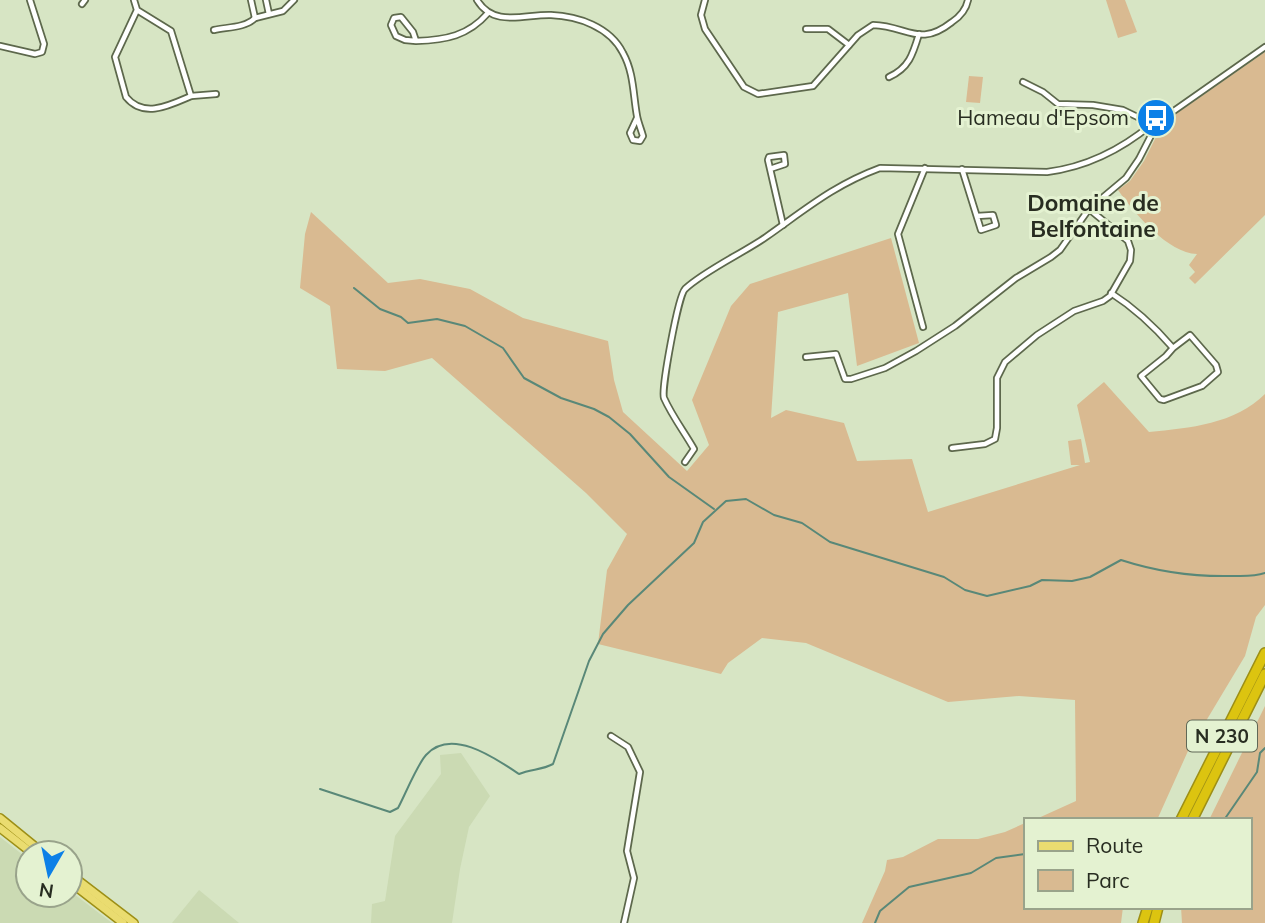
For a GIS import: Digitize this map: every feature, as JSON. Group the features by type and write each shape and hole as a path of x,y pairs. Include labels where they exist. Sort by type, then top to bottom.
{"highway":[{"name":"N 230","path":"1182,818 1265,653"},
{"name":"N 230","path":"1193,818 1265,674"}],"main road":[{"path":"0,818 26,839"},
{"path":"0,828 14,839"},
{"path":"84,885 134,923"},
{"path":"84,893 123,923"}],"street":[{"path":"0,46 35,54 43,52 44,44 30,0"},
{"path":"134,0 137,10 171,32 191,96"},
{"path":"251,0 255,18"},
{"path":"266,0 269,14"},
{"path":"214,30 242,25 253,22 255,18 284,11 294,0"},
{"path":"477,0 488,13 507,18 550,15 567,17 594,26 611,36 629,66 637,118 643,136 640,141 633,140 630,133 637,118"},
{"path":"705,0 701,15 705,29 744,87 758,94 813,86 862,30 873,25 919,34 937,34 964,12 968,0"},
{"path":"137,10 115,57 126,97 134,104 159,109 191,96 216,94"},
{"path":"416,41 404,19 394,18 391,25 396,36 416,41 453,38 471,29 488,13"},
{"path":"806,29 828,29 849,45"},
{"path":"889,77 911,61 919,34"},
{"path":"685,462 694,449 663,396 678,306 683,291 783,225 825,193 854,177 880,168 1047,172 1071,169 1091,162 1141,133 1265,47"},
{"path":"1023,82 1043,92 1058,104 1093,105 1123,110 1153,125"},
{"path":"806,357 836,354 845,379 851,379 885,368 956,326 1016,278 1059,250 1089,209 1126,178 1139,159 1153,125"},
{"path":"923,327 898,234 925,168"},
{"path":"770,169 783,225"},
{"path":"962,169 981,230 996,225 993,215 977,216"},
{"path":"951,449 995,439 997,378 1005,362 1037,335 1074,311 1103,302 1130,261 1128,241 1089,209"},
{"path":"1111,293 1131,305 1173,348"},
{"path":"1189,335 1216,365 1218,372 1202,386 1164,400 1160,399 1141,376 1173,348 1189,335"},
{"path":"611,736 628,747 640,772 627,851 634,878 624,923"}],"shaded area":[{"path":"461,753 490,796 469,827 452,923 371,923 372,904 385,901 395,836 441,774 440,755"},
{"path":"0,837 14,848 14,909 84,909 84,902 112,923 0,923"},
{"path":"199,890 239,923 172,923"}],"green space":[{"path":"1106,0 1125,0 1137,32 1118,38"},
{"path":"1265,52 1265,215 1195,284 1189,278 1195,272 1189,265 1197,254 1186,252 1164,240 1143,221 1118,190 1130,181 1144,161 1163,123"},
{"path":"969,76 983,77 980,103 966,102"},
{"path":"311,212 388,283 420,279 470,289 523,318 608,341 614,380 623,412 687,471 709,445 692,400 731,306 750,284 891,238 919,343 857,366 848,293 778,312 771,418 786,410 844,423 857,461 912,459 928,512 1080,465 1071,465 1068,441 1081,439 1085,463 1090,462 1077,405 1104,382 1149,432 1211,423 1240,412 1265,394 1265,605 1256,617 1245,656 1188,751 1158,818 1038,818 1076,801 1075,700 1019,696 948,702 806,643 762,638 728,663 721,674 598,644 607,570 627,534 586,493 432,358 385,371 337,369 330,306 300,288 305,234"},
{"path":"1265,706 1265,923 1182,923 1181,909 1251,909 1251,818 1210,818"},
{"path":"1024,823 1024,909 1123,909 1121,923 862,923 885,871 887,860 903,857 938,839 978,839"}],"waterway":[{"path":"354,288 380,309 401,317 408,323 437,319 465,326 503,348 524,378 561,398 609,417 630,434 669,477 714,509"},
{"path":"320,789 390,812 398,808 426,755 436,747 448,744 473,748 519,774 553,764 589,661 603,634 628,605 694,543 703,522 726,501 746,499 774,515 802,523 830,542 944,577 965,590 987,596 1030,586 1042,580 1072,581 1090,577 1121,560 1189,575 1244,576 1265,573"},
{"path":"1225,818 1257,772 1260,753 1265,748"},
{"path":"875,923 880,911 909,887 971,873 996,858 1024,854"}],"place":[{"name":"Hameau d'Epsom","path":"1156,118"}],"district":[{"name":"Domaine de Belfontaine","path":"1093,216"}]}
